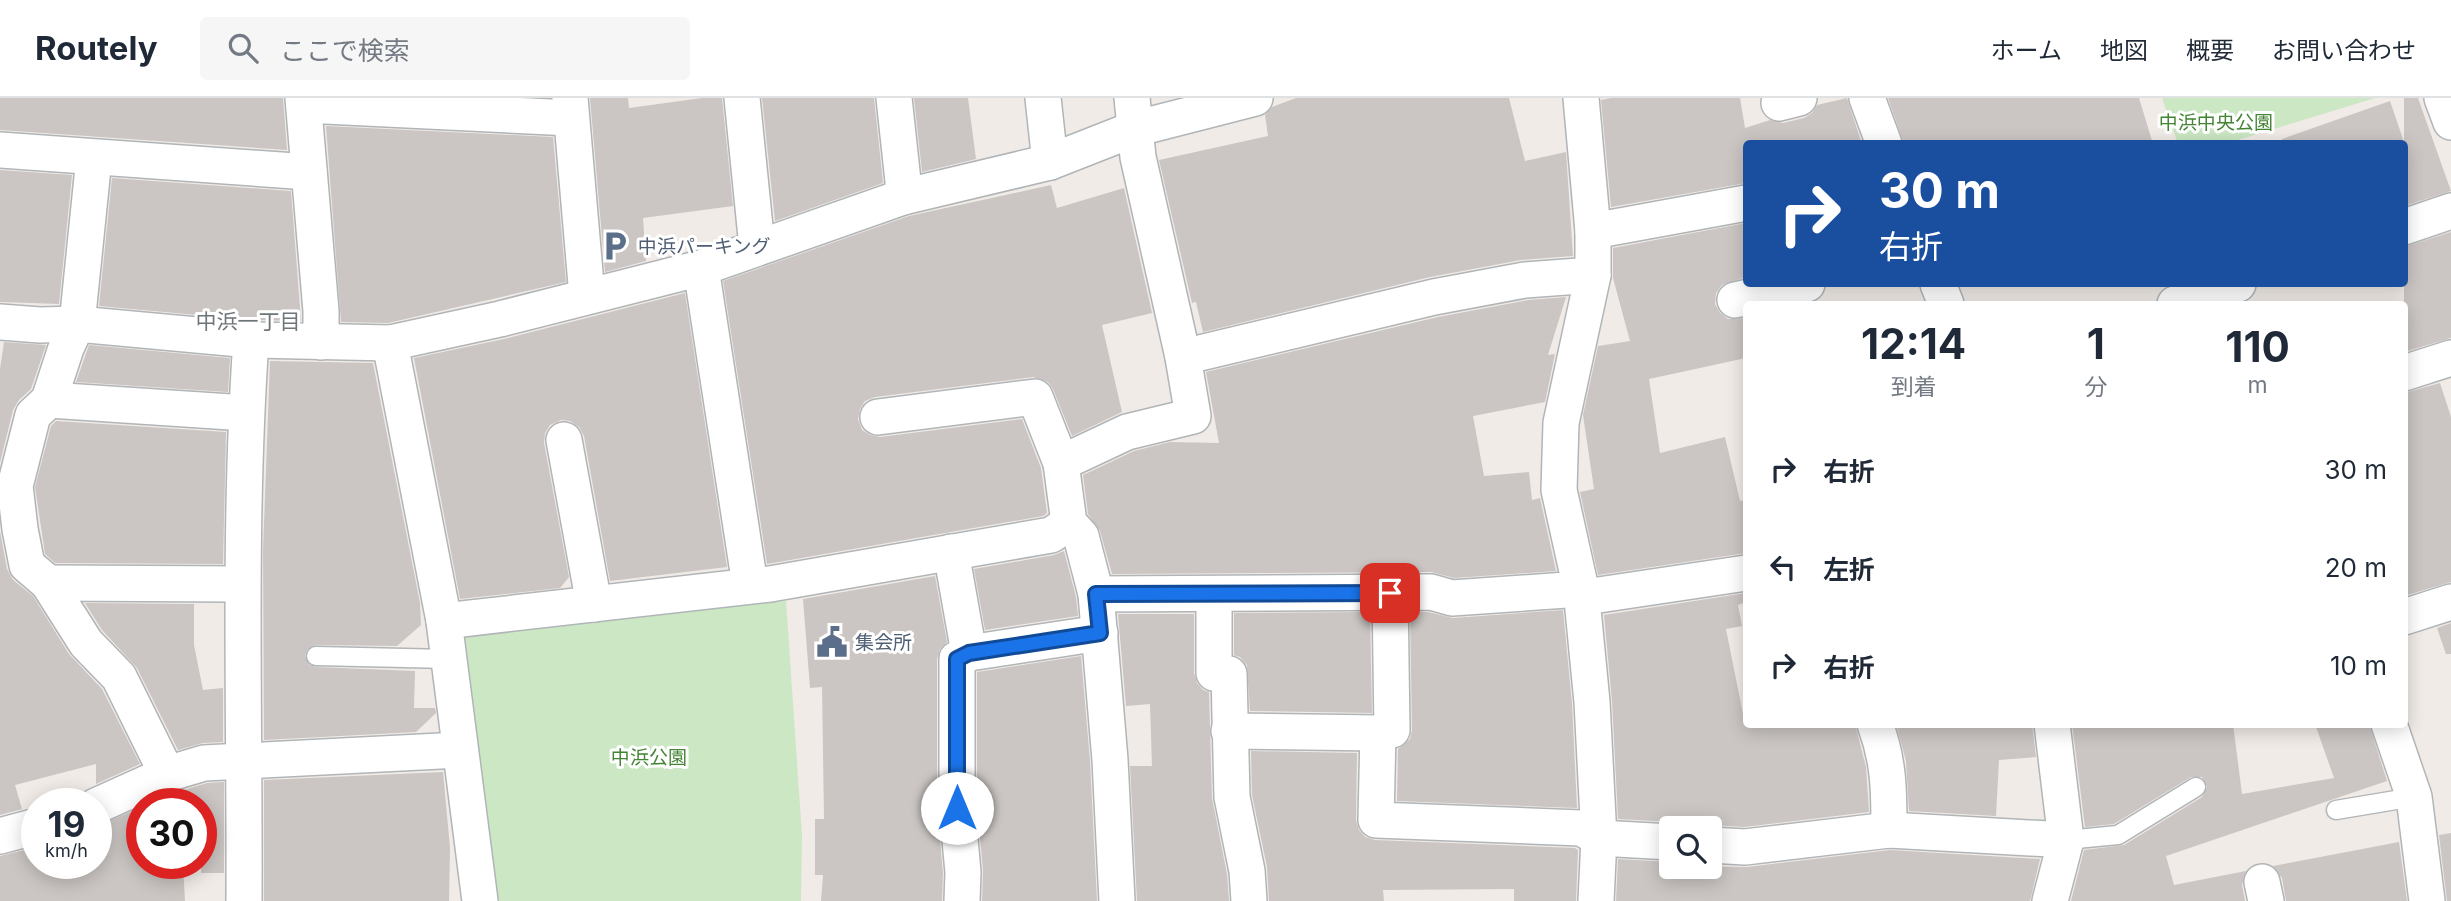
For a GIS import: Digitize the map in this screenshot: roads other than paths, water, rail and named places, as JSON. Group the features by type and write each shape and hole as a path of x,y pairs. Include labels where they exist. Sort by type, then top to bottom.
{"street":[{"path":"742,98 757,247"},
{"path":"894,98 903,197"},
{"path":"1043,98 1050,162"},
{"path":"0,322 77,324 251,340 390,343 500,319 701,268 903,197 1050,162 1134,114 1255,98"},
{"path":"1581,98 1593,231 1593,275 1562,423 1559,490 1581,589 1592,702 1598,838 1596,901"},
{"path":"1867,98 1883,140"},
{"path":"2442,98 2451,122"},
{"path":"321,342 321,311 303,102 571,108 587,296"},
{"path":"1061,463 1127,432 1193,416 1183,357 1138,158 1134,114"},
{"path":"0,150 309,172"},
{"path":"94,158 77,324 48,400 33,415 8,485 25,574 119,677 167,774"},
{"path":"1593,231 1743,204"},
{"path":"2408,226 2451,211"},
{"path":"701,268 748,586"},
{"path":"1183,357 1434,297 1525,280 1593,275"},
{"path":"1735,300 1794,287"},
{"path":"2184,301 2229,287"},
{"path":"244,901 242,584 246,414 251,340"},
{"path":"390,343 444,621 480,901"},
{"path":"2408,372 2451,358"},
{"path":"877,417 1035,397 1061,463 1069,523 1081,536 1096,594 1110,760 1117,901"},
{"path":"48,400 246,414"},
{"path":"564,440 594,604"},
{"path":"444,621 748,586 1051,534 1069,523"},
{"path":"951,552 969,653"},
{"path":"1096,594 1431,592 1452,598 1581,589 1592,596 1743,573"},
{"path":"25,574 242,584"},
{"path":"1229,731 1378,733 1392,730 1390,593"},
{"path":"1214,595 1214,673 1229,674 1232,797 1247,871 1249,901"},
{"path":"2408,616 2451,602"},
{"path":"962,901 957,808 957,659 969,653 1100,633"},
{"path":"1876,728 1884,748 1889,779 1889,830"},
{"path":"2050,901 2066,840 2052,728"},
{"path":"2390,728 2414,797 2427,901"},
{"path":"1378,733 1376,820 1581,828 1598,838 1659,841"},
{"path":"112,799 167,774 204,763 460,750"},
{"path":"0,836 21,830"},
{"path":"1722,846 1745,847 1889,830 2066,840"}],"lane":[{"path":"316,656 449,659"},
{"path":"2066,840 2118,835 2196,787"},
{"path":"2336,810 2414,797"}],"place":[{"name":"中浜パーキング","path":"615,246"},
{"name":"集会所","path":"832,642"}],"district":[{"name":"中浜一丁目","path":"248,321"}],"park label":[{"name":"中浜中央公園","path":"2216,122"},
{"name":"中浜公園","path":"649,757"}]}
